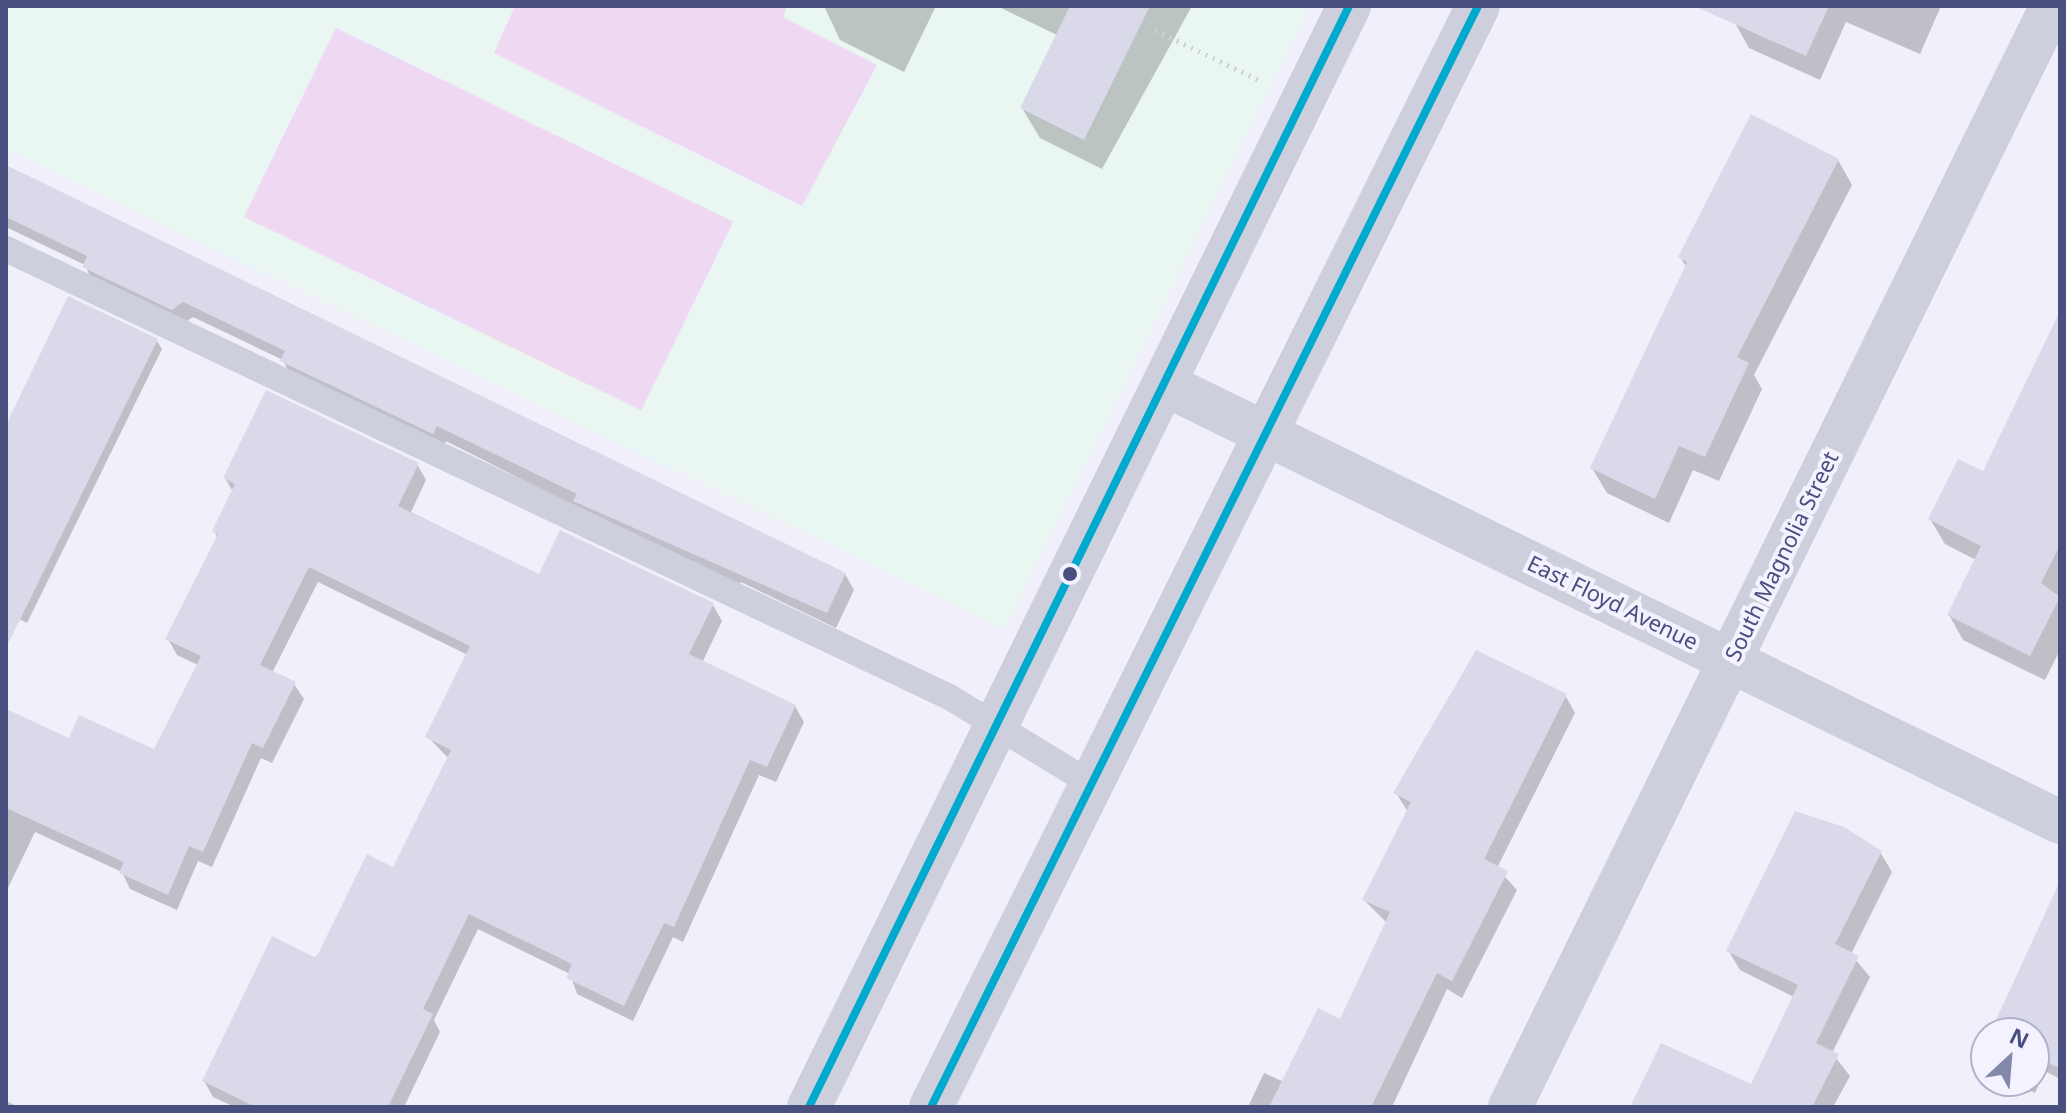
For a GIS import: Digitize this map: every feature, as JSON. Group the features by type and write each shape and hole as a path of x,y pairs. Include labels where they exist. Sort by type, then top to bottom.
{"main road":[{"path":"809,1107 998,728 1349,6"},
{"path":"931,1107 1268,435 1478,6"},
{"name":"South Magnolia Street","path":"1510,1107 2052,6"},
{"name":"East Floyd Avenue","path":"1164,384 2060,822"}],"lane":[{"path":"6,249 904,675 1092,784"}],"path":[{"path":"1155,30 1260,81"}],"shaded area":[{"path":"6,6 1310,6 1005,629 6,149"},
{"path":"515,6 787,6 783,17 877,65 802,206 494,53"},
{"path":"336,28 733,222 641,411 244,217"}],"building":[{"path":"1070,6 1150,6 1084,140 1020,108"},
{"path":"1694,6 1829,6 1806,56"},
{"path":"1751,114 1839,159 1737,357 1749,363 1705,457 1679,446 1655,499 1590,468 1687,262 1678,257"},
{"path":"6,165 846,573 827,613 573,501 577,494 437,426 433,434 280,361 285,351 183,302 172,310 82,267 87,256 6,217"},
{"path":"68,296 158,339 6,648 6,425"},
{"path":"2060,311 2060,545 2041,583 2060,597 2030,656 1947,615 1981,546 1928,519 1958,459 1983,471"},
{"path":"266,390 419,463 398,506 539,574 560,530 714,603 689,654 796,705 767,767 750,760 674,927 664,923 624,1006 566,978 572,964 469,914 423,1009 433,1014 388,1107 256,1107 202,1081 272,936 316,958 367,854 393,867 451,750 425,737 470,646 309,567 260,665 296,682 263,748 252,743 203,852 189,846 168,895 119,873 124,862 6,808 6,709 69,738 79,715 154,749 201,656 165,639 218,534 212,531 235,484 223,478"},
{"path":"1476,650 1567,694 1484,859 1508,871 1452,981 1437,973 1371,1107 1269,1107 1318,1008 1340,1019 1390,912 1362,900 1411,802 1393,793"},
{"path":"1795,811 1844,827 1882,851 1835,944 1859,956 1816,1043 1839,1054 1812,1107 1630,1107 1661,1043 1751,1084 1798,985 1726,951"},
{"path":"2060,881 2060,1068 2050,1064 2050,1017 1997,1017"}],"transit line":[{"path":"809,1107 1349,6"},
{"path":"931,1107 1478,6"}]}
